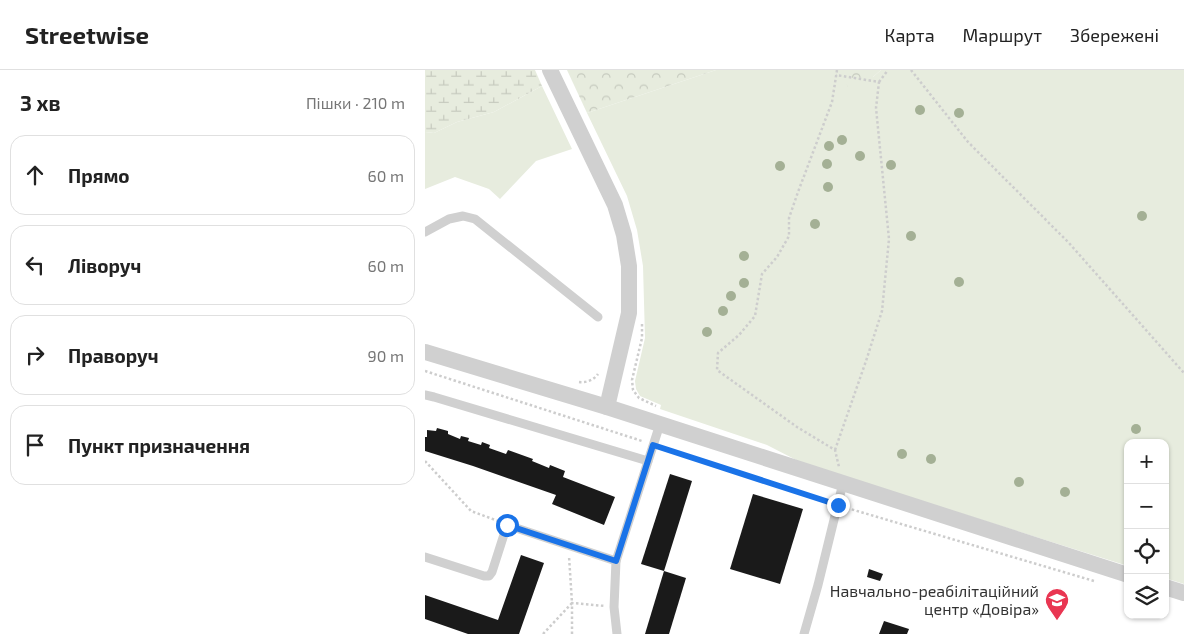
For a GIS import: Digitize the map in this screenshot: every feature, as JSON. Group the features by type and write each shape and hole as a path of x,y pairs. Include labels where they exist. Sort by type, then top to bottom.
{"street":[{"path":"549,70 615,205 624,235 629,266 629,313 607,407"},
{"path":"425,352 607,407 1125,574"},
{"path":"1169,588 1184,593"}],"lane":[{"path":"425,232 449,219 463,216 475,219 598,317"},
{"path":"425,395 648,461"},
{"path":"617,634 614,606 616,561 660,424"},
{"path":"804,634 843,484"},
{"path":"425,557 489,576 507,525 616,561"}],"path":[{"path":"835,450 797,427 717,370 718,353 739,335 755,316 762,274 777,257 789,236 789,218 832,102 837,70"},
{"path":"843,484 835,450 882,311 889,239 876,108 879,82 888,70"},
{"path":"911,70 968,142 1069,243 1184,373"},
{"path":"836,75 879,82"},
{"path":"575,382 585,382 596,378 602,370"},
{"path":"425,371 838,505 1100,583"},
{"path":"425,461 471,511 507,525"},
{"path":"568,545 572,634"},
{"path":"543,634 572,604 614,606"}],"green space":[{"path":"425,70 535,70 542,86 494,112 457,122 434,133 425,132"},
{"path":"567,70 716,70 587,113"},
{"path":"716,70 841,70 841,73 873,77 881,70 1184,70 1184,584 1169,579 1169,439 1124,439 1124,565 804,464 767,445 660,409 661,405 640,396 636,389 635,381 645,338 643,266 637,230 627,196 587,113"},
{"path":"841,70 881,70 873,77 849,89"},
{"path":"542,86 572,149 536,161 500,199 489,189 455,177 425,189 425,132 434,133 457,122 494,112"}],"building":[{"path":"437,428 448,431 448,434 460,439 461,436 469,438 468,441 481,445 482,442 490,445 489,448 506,454 508,450 533,459 532,461 549,468 550,465 565,471 563,477 615,497 604,525 552,504 556,495 425,451 427,430 436,431"},
{"path":"670,474 692,481 664,571 641,564"},
{"path":"753,494 803,509 780,584 730,569"},
{"path":"521,555 544,563 519,634 468,634 425,619 425,595 498,620"},
{"path":"869,569 883,574 880,581 867,577"},
{"path":"664,571 686,578 669,634 645,634"},
{"path":"884,621 909,629 907,634 879,634"}],"place":[{"name":"Навчально-реабілітаційний центр «Довіра»","path":"1057,621"}],"route":[{"path":"507,525 616,561 653,445 838,505"}]}
